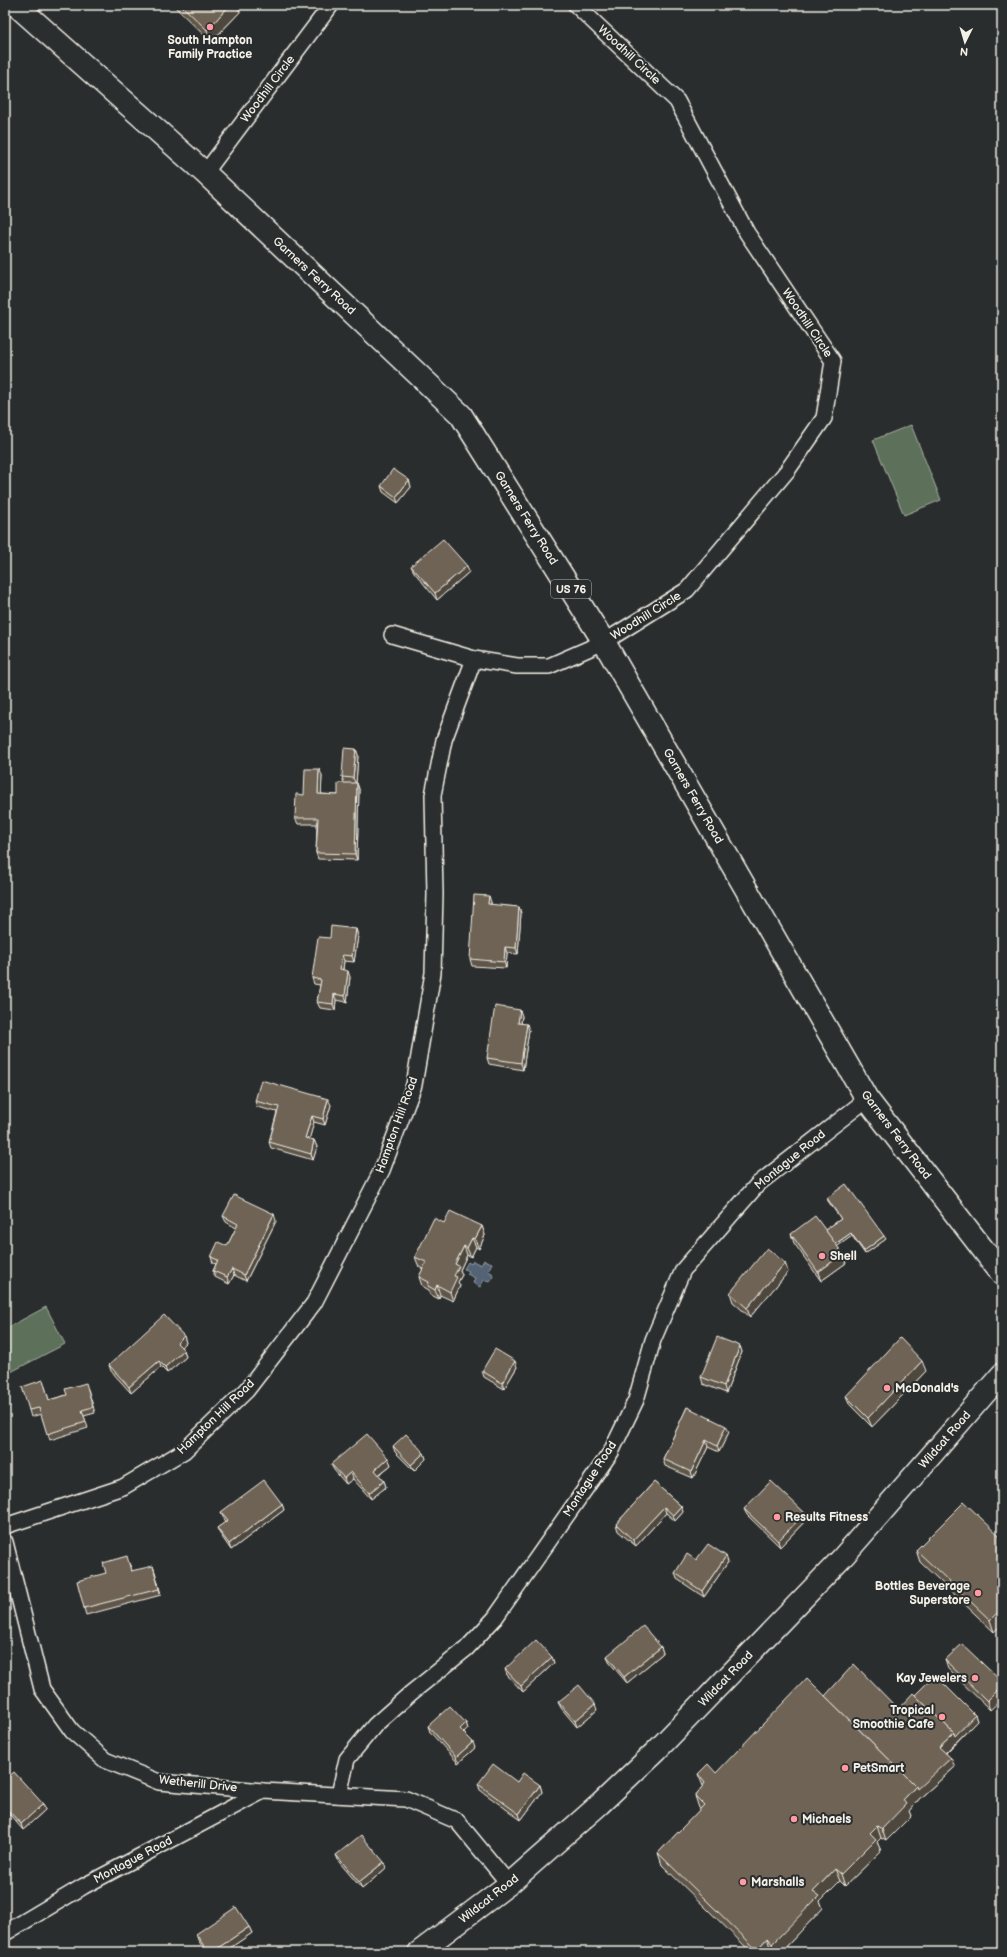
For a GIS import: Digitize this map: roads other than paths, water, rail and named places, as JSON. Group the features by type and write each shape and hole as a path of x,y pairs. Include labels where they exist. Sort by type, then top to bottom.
{"main road":[{"name":"Garners Ferry Road","path":"16,5 205,173 461,415 604,642 867,1099 1002,1274"},
{"name":"Wildcat Road","path":"419,1952 509,1884 600,1804 701,1706 842,1558 1002,1374"}],"street":[{"name":"Woodhill Circle","path":"205,173 331,5"},
{"name":"Woodhill Circle","path":"576,5 677,101 747,233 833,361 824,418 787,472 687,590 604,642"},
{"path":"392,635 474,659 517,666 549,666 604,642"},
{"name":"Hampton Hill Road","path":"5,1526 123,1487 184,1451 247,1390 314,1303 382,1170 414,1085 433,973 435,894 433,795 444,740 474,659"},
{"name":"Montague Road","path":"339,1795 347,1759 375,1725 411,1693 466,1649 495,1618 611,1452 636,1400 653,1340 683,1270 758,1184 867,1099"},
{"name":"Wetherill Drive","path":"5,1542 42,1689 72,1731 104,1760 159,1782 263,1791 406,1799 457,1821 509,1884"},
{"name":"Montague Road","path":"5,1932 84,1886 263,1791"}],"water":[{"path":"484,1260 492,1263 488,1271 492,1273 493,1277 490,1281 484,1280 480,1287 473,1283 475,1278 467,1274 469,1271 464,1269 468,1262 471,1264 473,1261 481,1265"}],"place":[{"name":"South Hampton Family Practice","path":"210,27"},
{"name":"Shell","path":"822,1256"},
{"name":"McDonald's","path":"887,1388"},
{"name":"Results Fitness","path":"777,1517"},
{"name":"Bottles Beverage Superstore","path":"978,1593"},
{"name":"Kay Jewelers","path":"975,1678"},
{"name":"Tropical Smoothie Cafe","path":"942,1717"},
{"name":"PetSmart","path":"845,1768"},
{"name":"Michaels","path":"794,1819"},
{"name":"Marshalls","path":"743,1882"}]}
